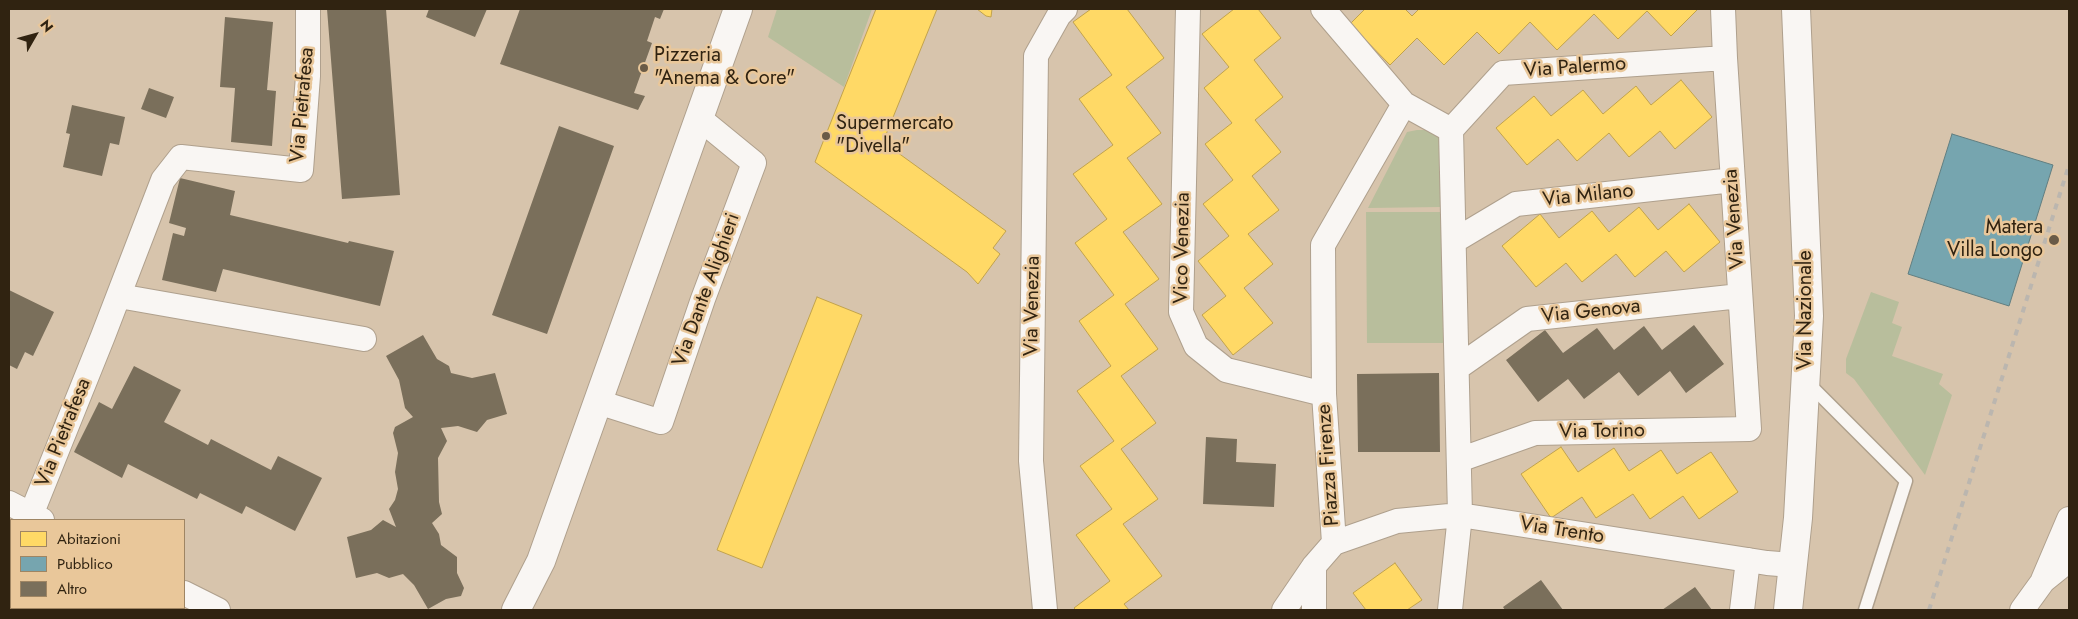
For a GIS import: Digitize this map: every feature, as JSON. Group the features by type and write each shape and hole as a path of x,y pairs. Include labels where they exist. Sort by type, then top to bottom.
{"main road":[{"path":"516,610 541,560 738,9"},
{"name":"Via Nazionale","path":"1788,610 1798,518 1807,382 1808,316 1796,9"},
{"path":"536,610 541,560"}],"street":[{"name":"Via Pietrafesa","path":"37,517 163,180 181,157 301,170 308,84 308,9"},
{"name":"Via Venezia","path":"1045,610 1031,461 1036,56 1059,15 1065,9"},
{"name":"Vico Venezia","path":"1188,9 1181,312 1196,346 1226,370 1324,394"},
{"path":"1323,9 1404,104 1451,130 1460,515 1450,610"},
{"name":"Via Venezia","path":"1723,9 1732,180 1749,429"},
{"name":"Via Palermo","path":"1451,130 1503,73 1725,58"},
{"name":"Piazza Firenze","path":"1284,610 1314,566 1334,543 1324,394 1323,245 1404,104"},
{"name":"Via Dante Alighieri","path":"598,402 661,422 703,299 754,163 699,118"},
{"name":"Via Milano","path":"1454,241 1516,204 1732,180"},
{"path":"119,296 364,339"},
{"name":"Via Genova","path":"1457,368 1527,319 1740,296"},
{"name":"Via Torino","path":"1459,460 1535,433 1749,429"},
{"path":"9,503 37,517"},
{"name":"Via Trento","path":"1334,543 1397,521 1460,515 1748,560 1792,565"},
{"path":"2022,610 2043,581 2069,519"},
{"path":"1742,610 1748,560"},
{"path":"2043,581 2069,560"},
{"path":"1314,566 1314,610"},
{"path":"185,594 218,610"}],"lane":[{"path":"1807,382 1906,481 1865,610"}],"green space":[{"path":"777,9 872,9 844,87 768,37"},
{"path":"1426,130 1437,135 1444,145 1445,157 1441,207 1368,208 1407,132"},
{"path":"1366,212 1442,212 1443,343 1367,343"},
{"path":"1871,292 1899,302 1892,323 1902,327 1892,356 1943,374 1939,384 1952,395 1925,475 1854,379 1846,373 1846,359"}],"building: Abitazioni":[{"path":"876,9 937,9 883,142 1006,231 993,248 1000,254 978,284 967,272 815,162"},
{"path":"977,9 992,9 991,17 986,16"},
{"path":"1091,9 1127,9 1164,58 1126,87 1161,133 1127,158 1162,204 1123,232 1159,279 1125,304 1158,349 1121,376 1156,423 1121,449 1158,499 1123,524 1162,576 1124,604 1129,610 1076,610 1074,608 1110,581 1076,535 1112,509 1080,466 1114,441 1077,391 1111,366 1079,321 1114,295 1075,243 1107,219 1073,174 1113,145 1079,99 1112,75 1073,22"},
{"path":"1234,9 1258,9 1281,38 1254,60 1283,97 1255,120 1281,152 1252,176 1279,210 1248,234 1273,264 1244,288 1273,323 1233,355 1202,315 1226,296 1198,261 1229,236 1203,204 1233,180 1205,144 1232,123 1204,88 1229,67 1202,34"},
{"path":"1365,9 1405,9 1412,16 1419,9 1698,9 1671,36 1647,11 1618,39 1594,14 1557,50 1530,22 1499,54 1477,32 1444,65 1417,38 1390,65 1350,24"},
{"path":"1681,80 1712,117 1675,149 1660,131 1629,157 1609,133 1577,161 1558,139 1527,165 1496,128 1534,96 1551,116 1583,90 1603,114 1636,86 1651,105"},
{"path":"1689,204 1720,242 1684,272 1666,251 1635,277 1616,254 1582,282 1566,263 1536,287 1502,246 1540,214 1559,238 1592,211 1609,232 1639,207 1658,230"},
{"path":"817,297 862,315 762,568 717,550"},
{"path":"1561,447 1578,472 1614,448 1629,471 1661,450 1677,474 1711,452 1738,492 1699,519 1683,496 1650,519 1633,494 1596,518 1582,497 1551,518 1521,474"},
{"path":"1395,563 1422,600 1407,610 1366,610 1353,593"}],"building: Pubblico":[{"path":"1952,134 2053,165 2009,306 1908,274"}],"building: Altro":[{"path":"327,9 386,9 400,195 342,199"},
{"path":"429,9 487,9 475,37 426,17"},
{"path":"520,9 664,9 660,19 655,17 647,41 652,43 634,93 645,96 638,110 500,64"},
{"path":"225,17 273,22 267,90 276,91 272,146 231,142 235,88 220,87"},
{"path":"149,88 174,97 166,118 141,109"},
{"path":"72,105 125,117 119,145 110,143 102,176 63,167 70,134 66,133"},
{"path":"559,126 614,146 547,334 492,315"},
{"path":"180,178 235,191 230,215 348,243 349,241 394,251 380,306 223,269 216,292 162,280 173,233 184,236 186,228 169,223"},
{"path":"9,290 54,312 33,356 25,352 17,369 9,365"},
{"path":"1694,325 1724,364 1686,393 1670,371 1638,396 1619,372 1584,399 1568,379 1538,402 1506,360 1545,330 1563,353 1597,328 1614,350 1644,326 1662,350"},
{"path":"423,335 437,359 449,366 451,373 472,378 495,373 507,414 487,420 477,432 458,426 441,428 447,441 438,458 439,502 442,514 432,523 439,534 441,545 457,557 457,573 464,588 461,596 446,599 428,609 414,585 403,574 389,578 377,573 356,578 347,537 371,530 383,520 396,527 389,509 395,500 398,489 395,472 398,453 393,433 395,427 413,417 405,408 399,380 386,356"},
{"path":"134,366 181,390 164,422 208,445 211,439 271,470 278,456 322,478 295,531 246,506 242,514 200,493 197,499 128,464 122,478 74,452 99,402 112,409"},
{"path":"1439,373 1440,452 1358,452 1357,374"},
{"path":"1206,437 1237,439 1236,462 1276,464 1274,507 1203,504"},
{"path":"1541,580 1563,610 1505,610 1503,607"},
{"path":"1695,587 1712,610 1662,610"}],"railway":[{"path":"1929,610 2069,165"}],"place":[{"name":"Pizzeria \"Anema & Core\"","path":"644,68"},
{"name":"Supermercato \"Divella\"","path":"826,136"},
{"name":"Matera Villa Longo","path":"2054,240"}]}
